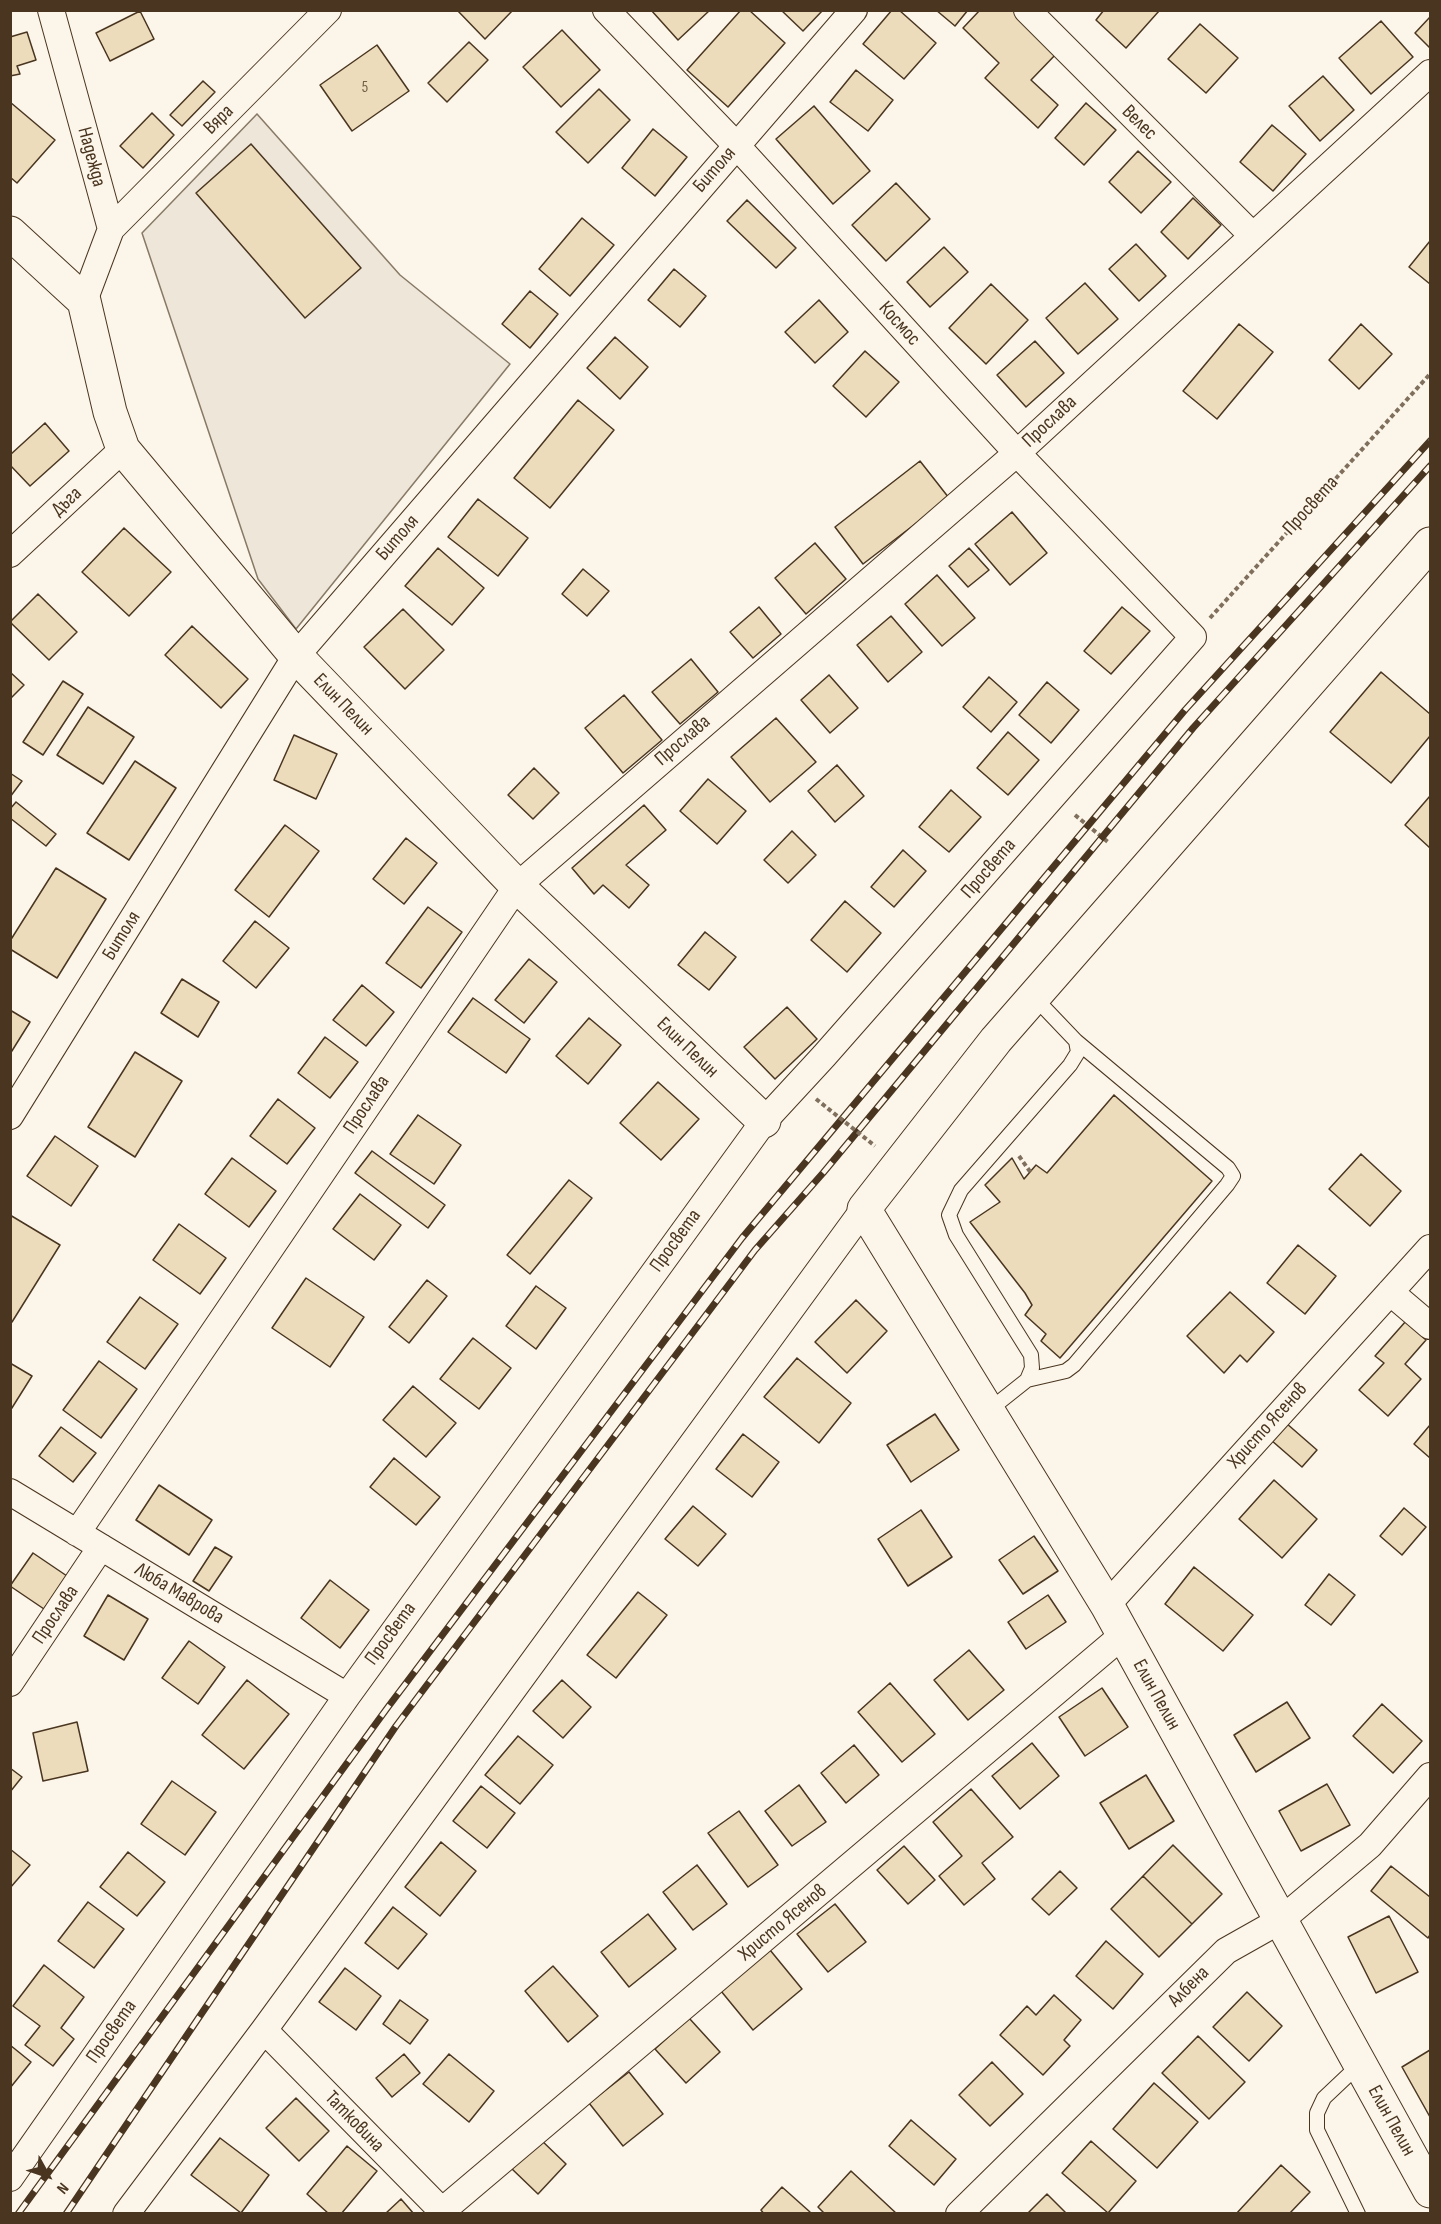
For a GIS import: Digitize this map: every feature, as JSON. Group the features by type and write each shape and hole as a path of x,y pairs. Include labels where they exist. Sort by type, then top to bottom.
{"street":[{"name":"Надежда","path":"51,10 111,229"},
{"name":"Вяра","path":"111,229 328,10"},
{"name":"Космос","path":"606,10 736,145 1017,453 1193,637"},
{"name":"Битоля","path":"12,1110 296,656 854,10"},
{"name":"Велес","path":"1027,10 1252,235"},
{"name":"Прослава","path":"77,1533 517,886 1017,453 1431,73"},
{"path":"10,234 84,301 111,229"},
{"name":"Елин Пелин","path":"84,301 111,412 123,449 296,656 517,886 764,1121"},
{"name":"Дъга","path":"10,554 123,449"},
{"path":"126,2214 264,2030 864,1209 996,1040 1431,544"},
{"name":"Просвета","path":"10,2178 346,1696 764,1121 1193,637"},
{"name":"Елин Пелин","path":"864,1209 1107,1605 1431,2192"},
{"name":"Христо Ясенов","path":"1107,1605 1431,1248"},
{"path":"1389,1292 1431,1326"},
{"name":"Люба Маврова","path":"10,1492 346,1696"},
{"name":"Прослава","path":"10,1683 101,1547"},
{"name":"Христо Ясенов","path":"443,2212 1123,1635"},
{"name":"Албена","path":"959,2214 1226,1951 1281,1920 1370,1845 1431,1776"},
{"name":"Татковина","path":"264,2030 443,2212"}],"lane":[{"path":"988,1411 1027,1380 1066,1371 1074,1365 1233,1176 1228,1168 1076,1041 1034,997"},
{"path":"1027,1380 1032,1368 1031,1355 956,1235 949,1215 961,1190 1070,1065 1078,1052 1076,1041"},
{"path":"1358,2214 1317,2130 1317,2113 1324,2098 1360,2064"}],"path":[{"name":"Просвета","path":"1193,637 1431,374"},
{"path":"1075,815 1108,842"},
{"path":"816,1099 875,1146"}],"shaded area":[{"path":"257,114 400,275 510,364 296,629 258,579 142,233"}],"building":[{"path":"457,10 513,10 485,39"},
{"path":"651,10 710,10 678,40"},
{"path":"741,10 749,10 785,43 728,107 687,70"},
{"path":"781,10 823,10 803,31"},
{"path":"892,10 899,10 936,43 904,79 863,44"},
{"path":"936,10 968,10 955,26"},
{"path":"980,10 1014,10 1058,52 1031,80 1058,105 1038,128 985,78 999,63 963,28"},
{"path":"1104,10 1159,11 1126,48 1096,20"},
{"path":"140,11 154,39 110,61 96,33"},
{"path":"1430,17 1430,48 1415,33"},
{"path":"1381,21 1413,57 1371,94 1339,58"},
{"path":"1200,24 1238,58 1206,93 1168,59"},
{"path":"562,30 600,70 561,107 523,67"},
{"path":"27,32 36,60 17,66 20,74 10,76 10,37"},
{"path":"469,42 488,60 447,102 428,83"},
{"path":"377,45 409,91 352,131 320,85"},
{"path":"856,70 893,100 868,131 830,102"},
{"path":"1323,76 1354,110 1320,141 1289,106"},
{"path":"203,81 215,92 182,126 170,115"},
{"path":"599,89 630,120 588,163 556,132"},
{"path":"10,102 55,140 17,183 10,177"},
{"path":"1086,103 1116,130 1084,165 1055,138"},
{"path":"814,106 870,171 833,204 776,139"},
{"path":"152,113 174,135 143,168 120,146"},
{"path":"1272,125 1306,154 1273,191 1240,162"},
{"path":"653,129 687,157 655,196 622,168"},
{"path":"251,144 361,268 305,318 196,193"},
{"path":"1138,151 1171,182 1141,213 1109,182"},
{"path":"896,183 930,219 886,261 852,225"},
{"path":"1193,198 1221,225 1188,259 1161,232"},
{"path":"747,200 796,248 776,268 727,221"},
{"path":"582,218 614,245 570,296 539,269"},
{"path":"1430,241 1430,284 1409,267"},
{"path":"1136,244 1166,276 1139,301 1109,269"},
{"path":"944,247 968,272 930,307 907,282"},
{"path":"674,269 706,296 680,327 648,300"},
{"path":"1085,283 1118,319 1078,354 1046,318"},
{"path":"991,284 1028,320 986,364 949,328"},
{"path":"530,291 558,314 530,348 502,324"},
{"path":"819,300 848,332 815,363 785,332"},
{"path":"1239,324 1273,352 1217,419 1183,391"},
{"path":"1361,324 1392,354 1359,389 1329,360"},
{"path":"615,337 648,367 620,399 587,368"},
{"path":"1035,341 1064,373 1026,407 997,375"},
{"path":"865,351 899,382 866,417 833,386"},
{"path":"578,400 614,430 550,508 514,478"},
{"path":"45,423 69,451 30,486 10,465 10,455"},
{"path":"920,461 949,498 863,564 835,527"},
{"path":"478,499 528,538 498,576 448,537"},
{"path":"1012,512 1047,553 1010,585 975,544"},
{"path":"124,528 171,572 129,616 82,572"},
{"path":"815,543 846,579 806,614 775,578"},
{"path":"438,548 484,588 452,625 405,586"},
{"path":"969,548 989,570 968,587 949,566"},
{"path":"583,569 609,591 587,616 562,594"},
{"path":"937,575 975,618 942,646 905,604"},
{"path":"38,594 77,632 49,660 10,622"},
{"path":"759,607 781,634 753,658 730,632"},
{"path":"1122,607 1150,631 1111,674 1084,651"},
{"path":"403,609 444,650 405,689 364,647"},
{"path":"891,616 922,652 888,682 857,645"},
{"path":"192,626 248,679 221,708 165,655"},
{"path":"691,659 718,692 680,724 652,692"},
{"path":"10,672 24,685 10,699"},
{"path":"1381,672 1430,714 1430,736 1391,783 1330,732"},
{"path":"829,675 858,708 830,733 801,700"},
{"path":"989,677 1017,702 991,732 963,707"},
{"path":"63,681 83,694 43,755 23,742"},
{"path":"1047,682 1079,710 1051,743 1019,715"},
{"path":"624,695 662,740 623,773 585,728"},
{"path":"88,707 134,737 103,784 57,755"},
{"path":"776,718 816,762 770,802 731,757"},
{"path":"1008,732 1039,760 1008,795 977,768"},
{"path":"294,735 337,754 316,799 274,780"},
{"path":"135,761 176,788 129,860 87,833"},
{"path":"837,765 864,796 835,822 808,791"},
{"path":"534,768 559,793 533,819 508,795"},
{"path":"10,773 22,781 10,797"},
{"path":"708,779 746,811 717,844 680,811"},
{"path":"951,790 981,817 949,852 919,827"},
{"path":"1430,796 1430,848 1405,825"},
{"path":"16,802 56,834 46,846 10,818 10,809"},
{"path":"644,805 666,830 626,865 649,885 629,908 603,885 594,894 572,868"},
{"path":"285,825 319,851 269,917 235,890"},
{"path":"792,831 816,855 788,883 764,860"},
{"path":"406,838 437,863 404,904 373,879"},
{"path":"903,850 926,871 894,907 871,887"},
{"path":"56,868 106,899 57,978 10,949 10,941"},
{"path":"845,901 881,933 847,972 811,940"},
{"path":"428,907 462,932 421,988 386,963"},
{"path":"255,921 289,948 256,988 223,961"},
{"path":"705,932 736,957 709,990 678,965"},
{"path":"529,959 557,982 524,1023 495,1000"},
{"path":"182,979 219,1002 198,1037 161,1013"},
{"path":"362,985 394,1012 366,1046 333,1020"},
{"path":"473,998 530,1039 506,1073 448,1032"},
{"path":"787,1007 817,1039 775,1079 744,1047"},
{"path":"10,1010 30,1022 10,1054"},
{"path":"589,1018 621,1045 588,1084 556,1056"},
{"path":"325,1037 358,1062 330,1098 298,1073"},
{"path":"135,1052 182,1081 135,1157 88,1127"},
{"path":"658,1082 699,1119 661,1160 620,1123"},
{"path":"1114,1095 1212,1181 1060,1358 1041,1341 1046,1334 1025,1315 1032,1305 1025,1293 970,1222 1000,1202 985,1185 1012,1158 1024,1179 1036,1165 1047,1173"},
{"path":"278,1099 315,1128 287,1164 250,1136"},
{"path":"418,1115 461,1145 434,1184 390,1154"},
{"path":"55,1136 98,1166 71,1206 27,1176"},
{"path":"372,1151 445,1205 428,1228 355,1173"},
{"path":"1361,1154 1401,1191 1370,1226 1329,1189"},
{"path":"232,1158 276,1191 249,1227 205,1194"},
{"path":"569,1180 592,1198 530,1274 507,1255"},
{"path":"360,1194 401,1225 374,1260 333,1229"},
{"path":"10,1215 60,1245 12,1322 10,1321"},
{"path":"179,1224 226,1258 200,1294 153,1260"},
{"path":"1298,1245 1336,1276 1305,1314 1267,1283"},
{"path":"306,1278 364,1317 330,1367 272,1328"},
{"path":"427,1280 447,1296 409,1343 389,1327"},
{"path":"536,1286 566,1308 536,1349 506,1326"},
{"path":"1230,1292 1274,1332 1247,1362 1240,1355 1224,1373 1187,1336"},
{"path":"140,1297 178,1324 145,1369 107,1342"},
{"path":"856,1300 887,1331 847,1373 815,1342"},
{"path":"1406,1321 1426,1340 1405,1364 1421,1379 1388,1416 1359,1390 1384,1363 1375,1356"},
{"path":"473,1338 511,1368 479,1409 440,1379"},
{"path":"797,1358 851,1403 819,1443 764,1397"},
{"path":"99,1361 137,1389 101,1438 63,1410"},
{"path":"10,1363 32,1376 10,1411"},
{"path":"413,1386 456,1423 426,1457 383,1420"},
{"path":"935,1414 959,1450 911,1482 887,1445"},
{"path":"1286,1423 1317,1450 1302,1467 1271,1440"},
{"path":"1430,1425 1430,1458 1414,1444"},
{"path":"61,1427 96,1453 73,1482 39,1456"},
{"path":"743,1434 779,1462 752,1497 716,1469"},
{"path":"394,1458 440,1497 416,1525 370,1487"},
{"path":"1274,1480 1317,1519 1282,1558 1239,1519"},
{"path":"159,1485 212,1520 189,1555 136,1520"},
{"path":"693,1506 726,1534 698,1566 665,1539"},
{"path":"1404,1508 1426,1527 1402,1555 1380,1536"},
{"path":"921,1510 952,1557 908,1586 878,1539"},
{"path":"1034,1536 1058,1571 1023,1594 999,1560"},
{"path":"215,1547 232,1557 209,1591 193,1581"},
{"path":"33,1553 67,1576 44,1609 10,1586"},
{"path":"1194,1567 1253,1615 1223,1651 1165,1604"},
{"path":"1329,1574 1355,1595 1331,1625 1305,1605"},
{"path":"330,1580 369,1610 340,1648 301,1618"},
{"path":"638,1592 667,1615 616,1678 587,1655"},
{"path":"108,1595 148,1619 124,1660 84,1636"},
{"path":"1048,1595 1066,1622 1026,1649 1008,1622"},
{"path":"189,1641 225,1667 198,1704 162,1678"},
{"path":"969,1650 1004,1690 968,1720 934,1680"},
{"path":"247,1680 289,1714 244,1769 202,1735"},
{"path":"562,1680 591,1707 563,1738 533,1711"},
{"path":"890,1683 935,1734 902,1762 858,1712"},
{"path":"1102,1688 1128,1727 1085,1756 1059,1717"},
{"path":"1287,1702 1310,1738 1256,1772 1234,1735"},
{"path":"1382,1704 1422,1741 1393,1773 1353,1736"},
{"path":"77,1722 88,1771 43,1781 33,1733"},
{"path":"518,1736 553,1765 520,1804 485,1775"},
{"path":"1032,1743 1059,1776 1020,1809 992,1776"},
{"path":"854,1745 879,1775 846,1803 821,1773"},
{"path":"10,1768 22,1777 10,1792"},
{"path":"1146,1775 1174,1821 1129,1849 1100,1803"},
{"path":"172,1781 216,1812 185,1855 141,1824"},
{"path":"1327,1784 1350,1825 1301,1851 1279,1811"},
{"path":"799,1785 826,1822 792,1846 765,1811"},
{"path":"481,1786 515,1813 487,1848 453,1821"},
{"path":"971,1789 1013,1837 982,1863 995,1879 964,1905 939,1876 962,1856 933,1822"},
{"path":"739,1811 778,1865 748,1887 708,1833"},
{"path":"441,1842 476,1871 440,1916 405,1887"},
{"path":"1173,1845 1222,1894 1192,1924 1143,1876"},
{"path":"904,1846 935,1880 908,1904 877,1870"},
{"path":"10,1849 30,1865 10,1888"},
{"path":"128,1852 165,1882 137,1916 100,1887"},
{"path":"697,1865 727,1904 693,1930 663,1892"},
{"path":"1391,1866 1430,1897 1430,1935 1428,1938 1371,1891"},
{"path":"1060,1871 1077,1888 1049,1915 1032,1899"},
{"path":"1143,1876 1192,1924 1159,1957 1111,1909"},
{"path":"88,1902 124,1929 94,1968 58,1941"},
{"path":"835,1904 866,1942 828,1972 797,1934"},
{"path":"393,1907 427,1934 398,1969 365,1943"},
{"path":"648,1914 676,1949 629,1987 601,1952"},
{"path":"1389,1916 1418,1972 1376,1993 1348,1937"},
{"path":"1106,1941 1143,1974 1113,2009 1076,1976"},
{"path":"770,1950 802,1989 753,2030 721,1991"},
{"path":"44,1965 84,1997 61,2028 74,2039 53,2066 25,2045 40,2026 13,2006"},
{"path":"553,1966 598,2016 568,2042 525,1991"},
{"path":"345,1968 381,1996 356,2030 319,2002"},
{"path":"1247,1992 1282,2026 1249,2061 1213,2027"},
{"path":"1054,1995 1081,2020 1064,2040 1070,2046 1043,2075 1000,2035 1027,2006 1036,2015"},
{"path":"400,2000 428,2020 410,2044 383,2024"},
{"path":"689,2018 720,2052 686,2083 655,2049"},
{"path":"1198,2036 1245,2082 1209,2119 1162,2073"},
{"path":"10,2045 31,2062 10,2088"},
{"path":"1430,2050 1430,2117 1402,2067"},
{"path":"404,2054 420,2073 392,2097 376,2078"},
{"path":"449,2054 494,2091 469,2122 423,2084"},
{"path":"992,2062 1023,2094 990,2126 959,2095"},
{"path":"629,2072 663,2114 623,2146 589,2103"},
{"path":"1154,2083 1198,2122 1157,2168 1113,2129"},
{"path":"296,2098 329,2131 299,2161 266,2128"},
{"path":"911,2120 956,2159 934,2185 889,2146"},
{"path":"220,2138 269,2175 241,2213 191,2175"},
{"path":"539,2138 566,2164 538,2194 511,2168"},
{"path":"1091,2141 1136,2181 1108,2213 1062,2173"},
{"path":"347,2146 377,2171 341,2214 329,2214 307,2194"},
{"path":"1281,2165 1310,2192 1289,2214 1236,2214"},
{"path":"851,2171 897,2214 825,2214 818,2207"},
{"path":"782,2187 810,2212 809,2214 764,2214 761,2210"},
{"path":"1047,2194 1067,2214 1027,2214"},
{"path":"401,2199 414,2214 385,2214"}],"railway":[{"path":"18,2214 388,1707 742,1238 1185,710 1430,441"},
{"path":"66,2214 396,1726 755,1250 823,1173 1193,728 1430,466"}]}
